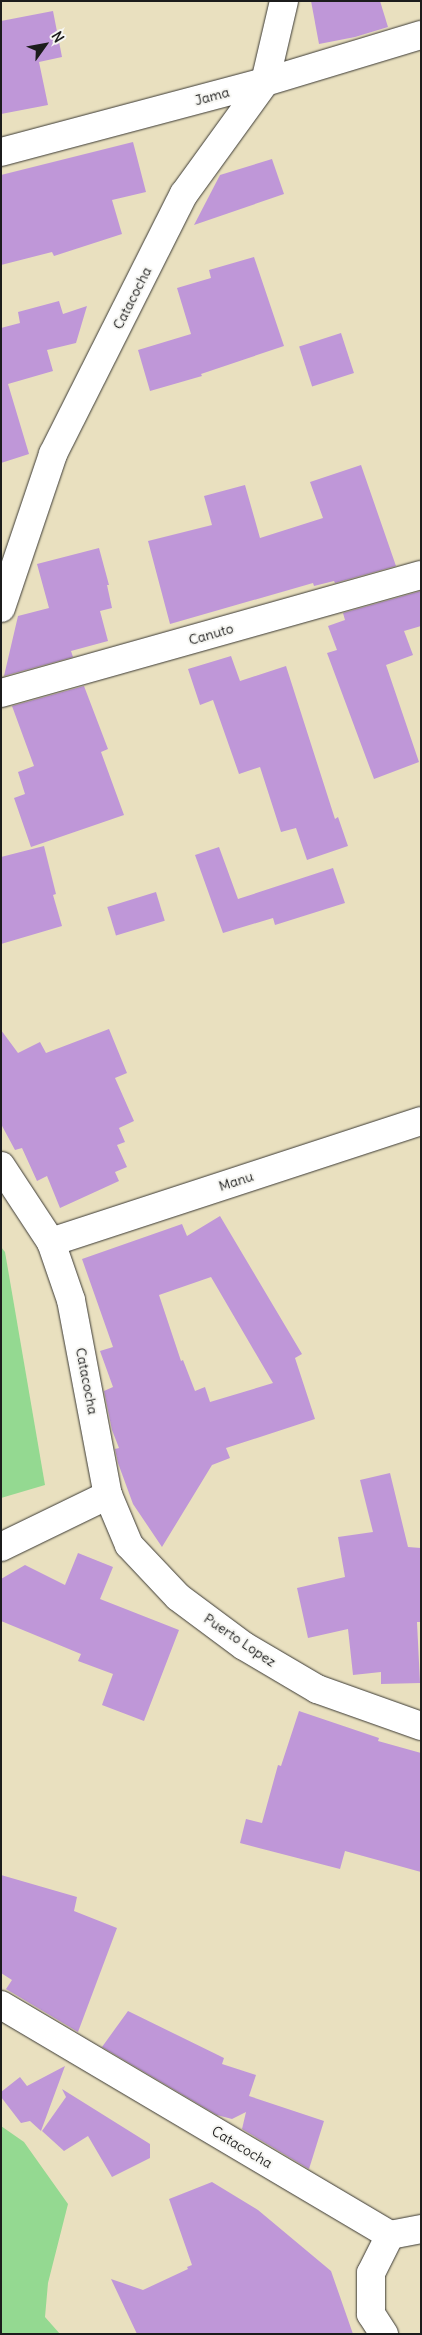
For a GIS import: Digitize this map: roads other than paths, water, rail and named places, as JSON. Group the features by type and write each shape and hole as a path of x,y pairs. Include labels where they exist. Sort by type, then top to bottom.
{"street":[{"name":"Catacocha","path":"1,608 53,454 184,194 265,82 284,1"},
{"name":"Jama","path":"1,152 265,82 421,35"},
{"name":"Canuto","path":"1,693 421,575"},
{"name":"Manu","path":"51,1242 421,1121"},
{"name":"Catacocha","path":"1,1166 51,1242 71,1300 108,1495"},
{"path":"1,1547 108,1495"},
{"name":"Puerto Lopez","path":"108,1495 129,1545 185,1602 244,1646 317,1689 421,1726"},
{"name":"Catacocha","path":"1,2005 390,2234"},
{"path":"384,2334 371,2314 371,2274 390,2234 421,2229"}]}
